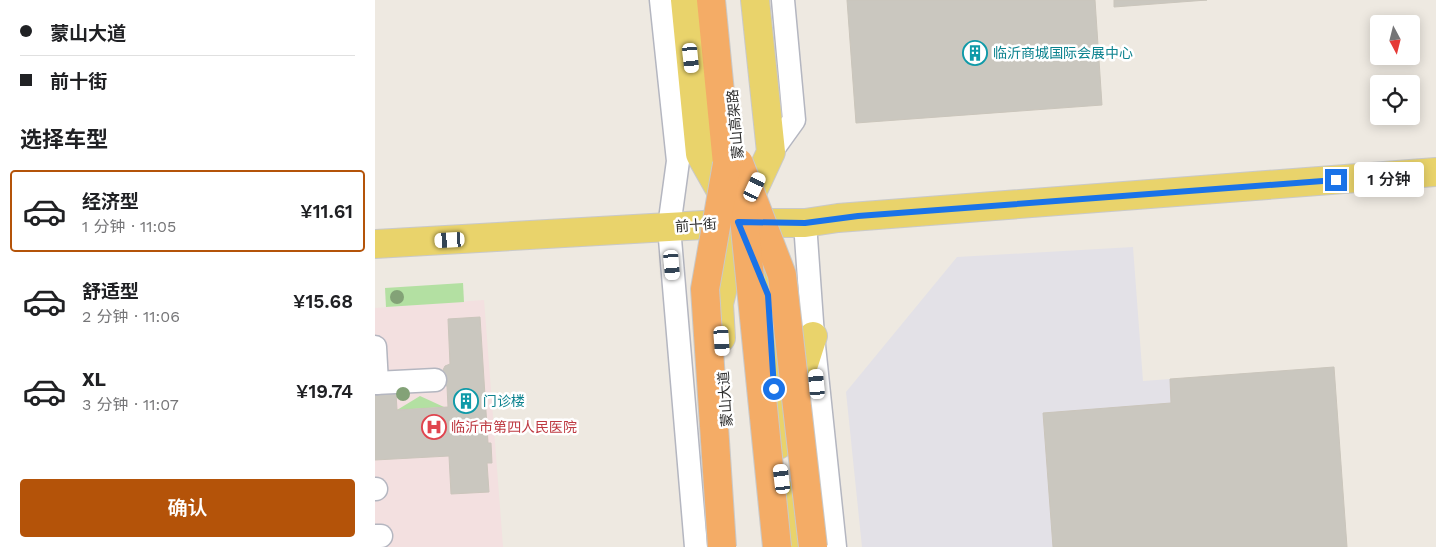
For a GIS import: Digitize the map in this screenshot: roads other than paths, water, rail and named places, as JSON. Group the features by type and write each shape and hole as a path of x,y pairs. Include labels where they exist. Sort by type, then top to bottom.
{"highway":[{"name":"蒙山高架路","path":"711,0 733,163 777,547"},
{"name":"蒙山高架路","path":"724,0 733,163 733,217 760,547"},
{"path":"722,547 705,289 733,163"},
{"path":"733,163 782,274 813,547"}],"main road":[{"path":"685,0 700,154 738,222 768,295 778,445 791,547"},
{"path":"755,0 771,152"},
{"name":"蒙山大道","path":"735,547 719,304 738,222 771,152"},
{"name":"前十街","path":"375,244 738,222 805,223 858,216 1436,172"},
{"path":"778,445 813,336"}],"street":[{"path":"661,0 679,161 669,227 696,547"},
{"path":"771,152 794,120 783,0"},
{"path":"805,223 813,336 835,547"},
{"path":"375,347 376,383 435,380"}],"place":[{"name":"临沂商城国际会展中心","path":"975,53"},
{"name":"门诊楼","path":"466,401"},
{"name":"临沂市第四人民医院","path":"434,427"}]}
